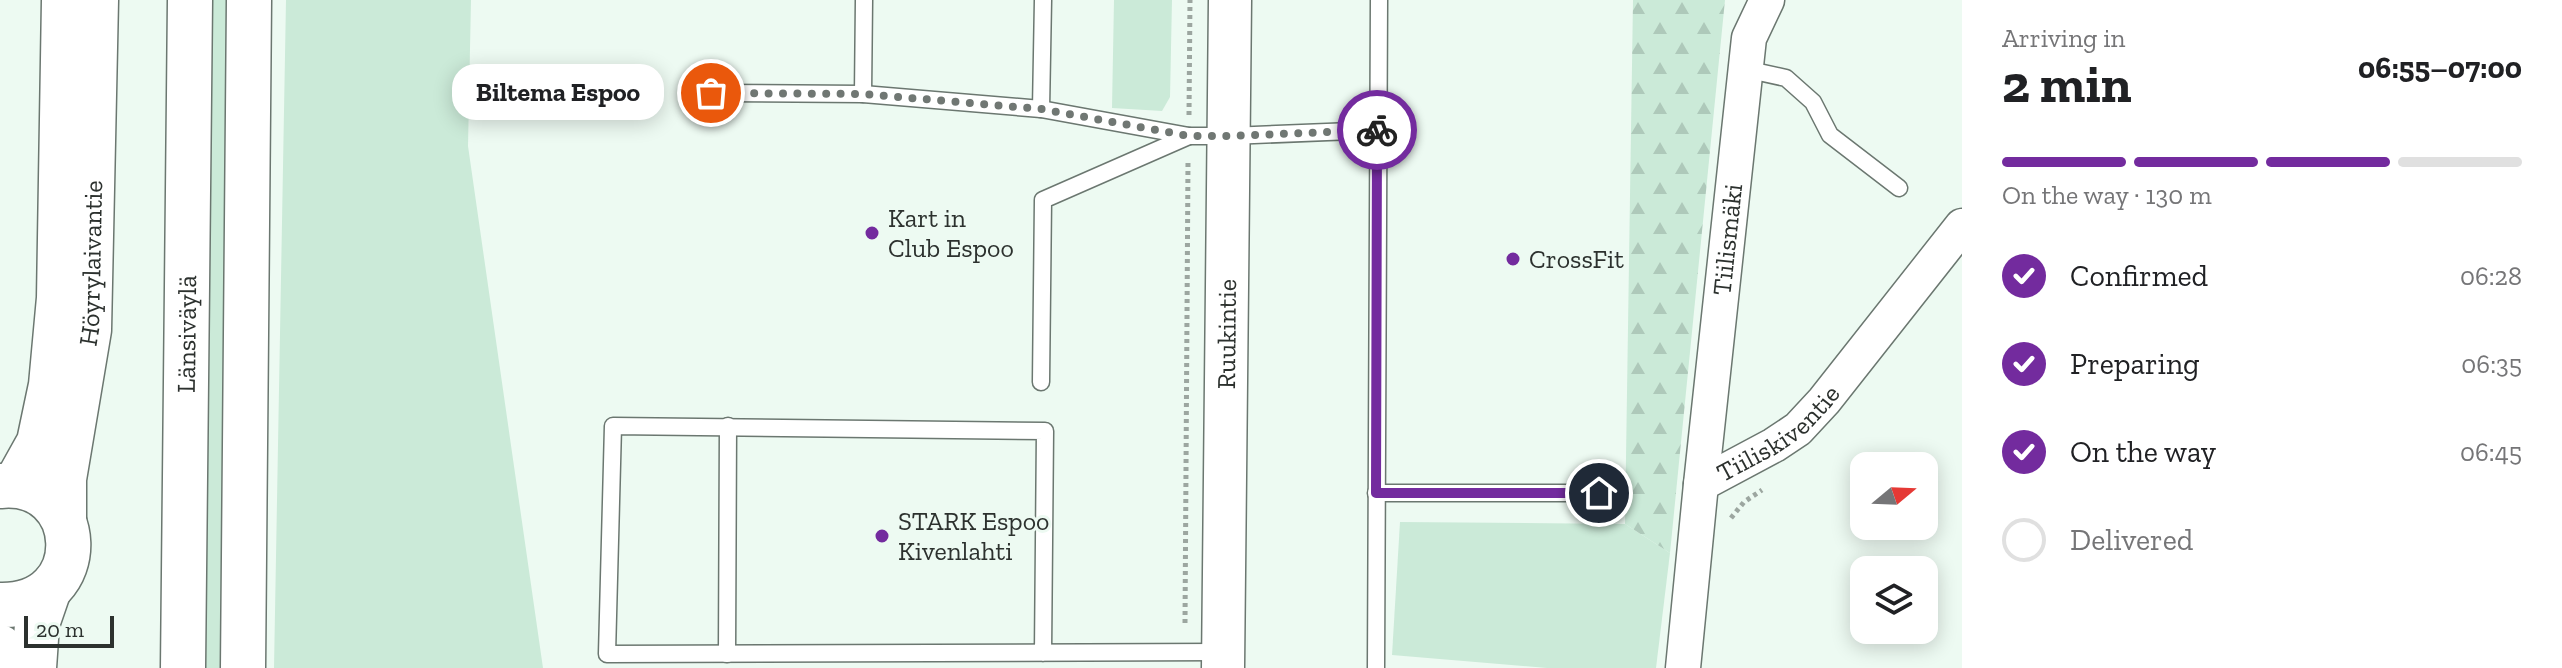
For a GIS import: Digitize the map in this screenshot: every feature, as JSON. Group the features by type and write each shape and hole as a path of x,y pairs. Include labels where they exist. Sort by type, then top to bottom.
{"main road":[{"name":"Länsiväylä","path":"183,668 190,0"},
{"path":"243,668 249,0"},
{"path":"7,485 35,490 53,504 65,523 69,541 68,560 48,592 37,624 34,668"},
{"path":"0,605 33,601 48,592"},
{"path":"0,647 4,668"}],"street":[{"name":"Höyrylaivantie","path":"7,485 38,442 50,385 58,298 63,0"},
{"name":"Höyrylaivantie","path":"65,523 65,479 90,330 97,0"},
{"name":"Ruukintie","path":"1210,658 1230,136 1230,0"},
{"name":"Tiilismäki","path":"1701,484 1749,38 1767,0"},
{"name":"Tiiliskiventie","path":"1683,668 1701,484 1798,429 1824,401 1962,226"}],"lane":[{"path":"863,94 864,0"},
{"path":"1041,109 1043,0"},
{"path":"1376,668 1379,0"},
{"path":"1745,69 1786,78 1813,102 1830,135 1899,188"},
{"path":"711,93 863,94 1041,109 1189,136 1377,130"},
{"path":"1041,382 1043,200 1189,136"},
{"path":"1043,653 1045,431 613,426 607,654 1043,653 1210,658"},
{"path":"727,654 728,426"},
{"path":"1376,493 1599,493"}],"path":[{"path":"1190,0 1189,136 1210,658"},
{"path":"1726,530 1730,519 1744,502 1769,485"}],"green space":[{"path":"211,0 229,0 222,668 205,668"},
{"path":"286,0 471,0 468,146 543,668 274,668"},
{"path":"1114,0 1172,0 1170,97 1162,111 1112,108"},
{"path":"1633,0 1725,0 1670,553 1625,524"},
{"path":"1400,522 1625,524 1670,553 1656,668 1547,668 1392,655"}],"way so far":[{"path":"711,93 863,94 1041,109 1189,136 1377,130"}],"place":[{"name":"Biltema Espoo","path":"711,93"},
{"name":"Kart in Club Espoo","path":"872,233"},
{"name":"CrossFit","path":"1513,259"},
{"name":"STARK Espoo Kivenlahti","path":"882,536"}],"route":[{"path":"1377,130 1376,493 1599,493"}]}
